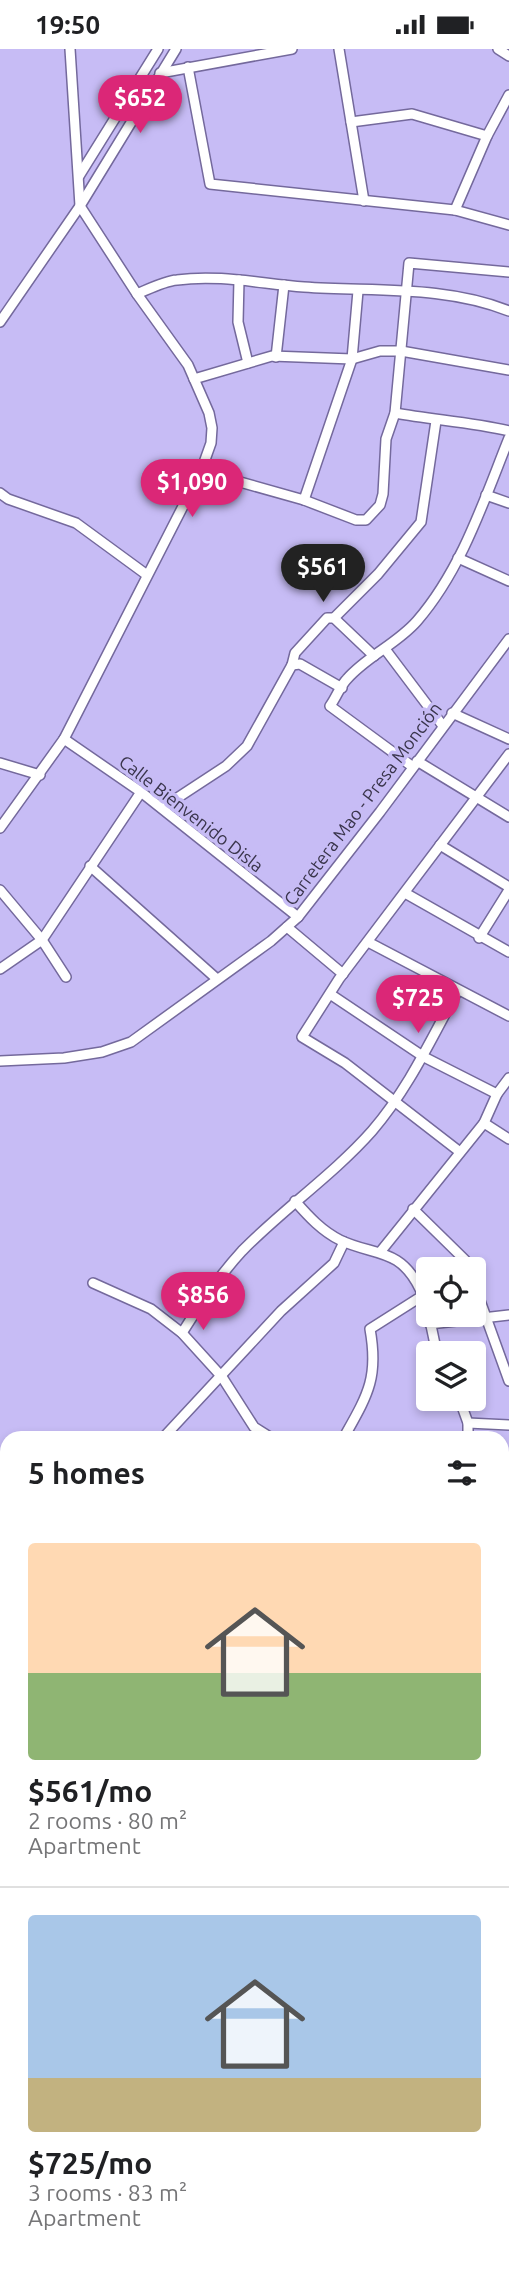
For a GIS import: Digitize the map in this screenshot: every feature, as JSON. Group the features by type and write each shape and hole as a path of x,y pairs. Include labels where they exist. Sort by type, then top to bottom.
{"street":[{"path":"0,828 64,739 201,471 211,443 209,413 188,365 137,294 80,206 70,49"},
{"path":"78,177 158,49"},
{"path":"0,322 80,206 176,49"},
{"path":"160,73 292,49"},
{"path":"339,49 364,201"},
{"path":"498,49 509,56"},
{"path":"188,67 210,184 456,211 509,225"},
{"path":"456,211 487,136 509,95"},
{"path":"351,122 412,114 487,136"},
{"path":"201,471 304,500 356,520 366,520 382,500 386,439 395,413 409,263 509,272"},
{"path":"137,294 175,279 239,280 358,291 445,293 484,301 509,311"},
{"path":"239,280 238,322 248,363"},
{"path":"276,356 284,285"},
{"path":"304,500 352,359 358,291"},
{"path":"194,379 276,356 352,359 380,351 401,351 509,370"},
{"path":"395,413 436,421 482,424 509,431"},
{"path":"334,618 378,573 421,522 436,421"},
{"path":"509,438 458,558 425,612 344,681 330,706 415,764 509,817"},
{"path":"0,493 8,499 76,523 147,575"},
{"path":"486,495 509,503"},
{"path":"458,558 509,581"},
{"path":"162,809 226,765 247,746 292,665 295,653 327,618 334,618 374,656"},
{"name":"Carretera Mao - Presa Monción","path":"0,1061 64,1058 117,1048 151,1030 286,927 298,917 509,639"},
{"path":"384,649 443,726"},
{"path":"292,665 300,664 342,688"},
{"path":"452,713 509,739"},
{"name":"Calle Bienvenido Disla","path":"64,739 141,792 298,917"},
{"path":"460,1152 345,1063 302,1037 343,975 509,754"},
{"path":"0,764 40,775"},
{"path":"0,969 42,940 141,792"},
{"path":"440,845 509,889 479,938"},
{"path":"90,866 217,979"},
{"path":"0,890 42,940 66,977"},
{"path":"405,893 479,938 509,952"},
{"path":"286,927 343,975"},
{"path":"368,942 509,1016"},
{"path":"182,1333 207,1294 242,1252 370,1133 395,1103 424,1057 458,990"},
{"path":"330,994 424,1057 497,1094"},
{"path":"381,1251 484,1123 497,1094 509,1078"},
{"path":"484,1123 509,1139"},
{"path":"295,1201 323,1230 344,1242 381,1251 405,1268 416,1286"},
{"path":"413,1209 461,1257"},
{"path":"170,1431 281,1311 334,1263 344,1242"},
{"path":"93,1283 151,1309 182,1333 222,1377 254,1427 260,1431"},
{"path":"348,1431 365,1401 376,1360 370,1329 416,1300"},
{"path":"486,1311 509,1381"},
{"path":"486,1318 509,1315"},
{"path":"464,1411 468,1431"},
{"path":"468,1423 509,1425"}]}
